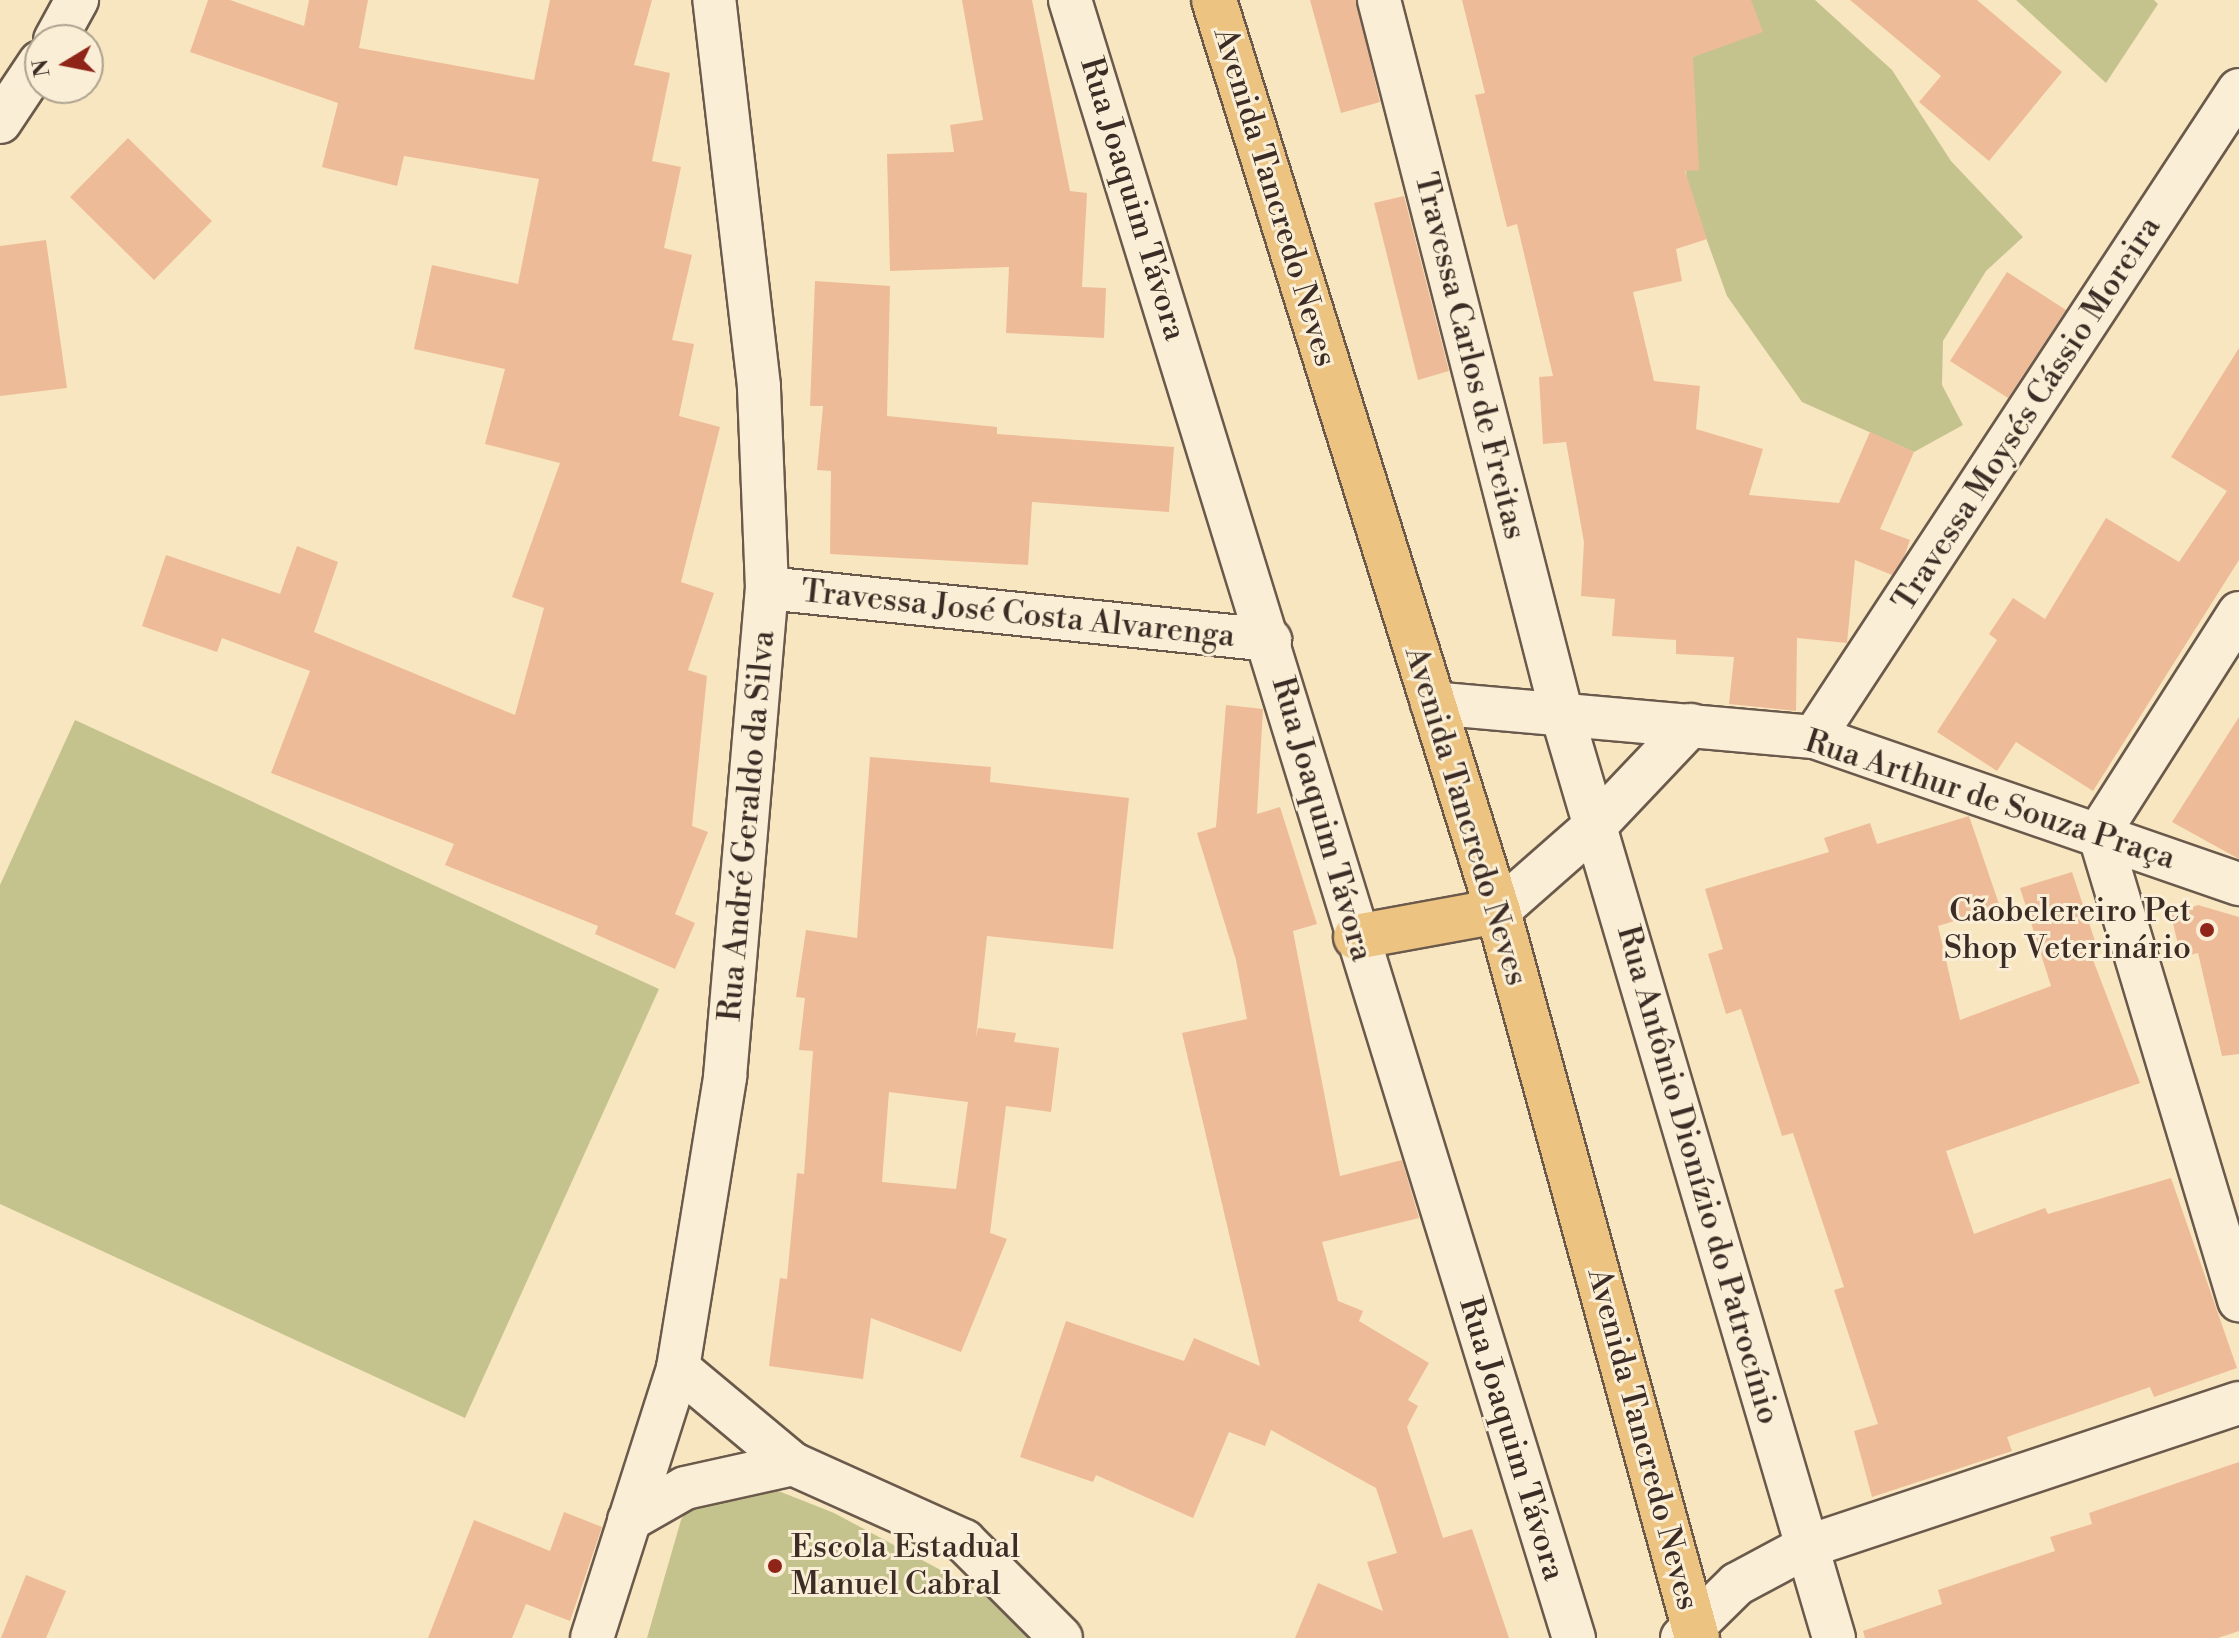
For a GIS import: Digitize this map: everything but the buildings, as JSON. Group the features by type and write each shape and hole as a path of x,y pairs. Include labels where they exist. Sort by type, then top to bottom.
{"main road":[{"name":"Avenida Tancredo Neves","path":"1214,0 1498,911 1691,1634"},
{"path":"1356,937 1498,911"}],"street":[{"path":"64,24 77,0"},
{"name":"Rua André Geraldo da Silva","path":"592,1638 678,1368 725,1077 767,588 759,386 714,0"},
{"name":"Rua Joaquim Távora","path":"1070,0 1270,640 1356,937 1574,1638"},
{"name":"Travessa Carlos de Freitas","path":"1379,0 1561,711"},
{"path":"0,122 24,86"},
{"name":"Travessa Moysés Cássio Moreira","path":"1814,737 2239,90"},
{"name":"Travessa José Costa Alvarenga","path":"767,588 1270,640"},
{"path":"2239,613 2099,833 2239,1301"},
{"name":"Rua Arthur de Souza Praça","path":"1432,703 1561,711 1814,737 2099,833 2239,884"},
{"name":"Rua Antônio Dionízio do Patrocínio","path":"1561,711 1834,1638"},
{"path":"1498,911 1596,825 1691,725"},
{"path":"678,1368 793,1464 964,1541 996,1567 1061,1638"},
{"path":"1691,1634 1737,1584 1806,1547 2239,1403"},
{"path":"629,1520 685,1488 793,1464"}],"shaded area":[{"path":"1740,0 1815,0 1892,70 1951,161 2023,237 1986,271 1943,341 1942,385 1963,425 1914,452 1802,402 1727,296 1687,185 1679,67 1742,23"},
{"path":"2016,0 2154,0 2158,4 2106,83"},
{"path":"75,720 659,989 465,1418 0,1204 0,885"},
{"path":"713,1465 834,1513 1008,1606 1030,1638 647,1638 681,1520"}],"place":[{"name":"Cãobelereiro Pet Shop Veterinário","path":"2207,930"},
{"name":"Escola Estadual Manuel Cabral","path":"775,1566"}]}
